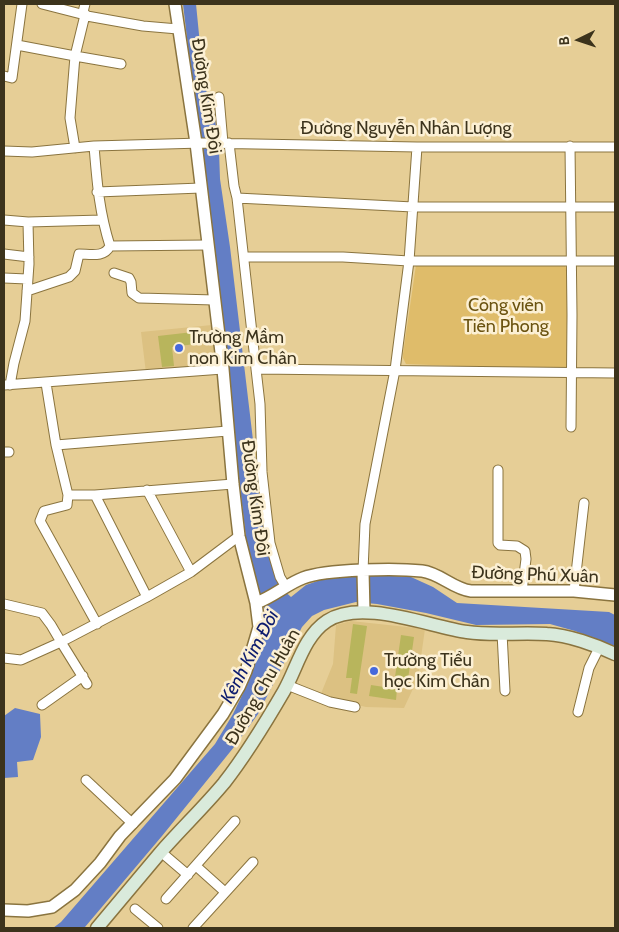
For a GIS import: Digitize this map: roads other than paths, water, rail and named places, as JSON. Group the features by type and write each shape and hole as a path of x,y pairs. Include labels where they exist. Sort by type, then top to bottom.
{"main road":[{"name":"Đường Chu Huân","path":"97,928 161,852 224,783 287,685 306,646 319,627 329,620 364,612 406,618 466,632 548,634 565,637 615,654"}],"street":[{"path":"4,76 12,78 22,4"},
{"path":"42,4 85,15 143,26 178,29"},
{"path":"75,148 70,118 75,56 85,15 82,10 85,4"},
{"name":"Đường Kim Đôi","path":"4,910 28,911 52,907 57,904 75,890 175,780 215,725 239,687 246,671 259,627 259,602 239,536 223,369 201,188 199,143 175,4"},
{"path":"17,45 121,64"},
{"path":"219,97 223,143 237,198 244,257 260,404 262,472 271,551 280,577 286,587"},
{"name":"Đường Nguyễn Nhân Lượng","path":"4,152 32,152 94,146 199,143 417,147 615,147"},
{"path":"27,291 69,277 75,271 79,254 102,254 108,252 110,246 102,220 94,146"},
{"path":"570,146 572,262 571,427"},
{"path":"364,612 363,571 366,524 395,370 409,261 417,147"},
{"path":"98,192 201,188"},
{"path":"237,198 413,207 615,207"},
{"path":"4,220 28,222 102,220"},
{"path":"28,222 29,257 25,320 7,385 223,369"},
{"path":"110,246 207,245"},
{"path":"4,254 29,257"},
{"path":"244,257 343,257 409,261 615,261"},
{"path":"114,273 129,278 132,293 139,298 215,300"},
{"path":"4,278 27,279"},
{"path":"256,369 615,373"},
{"path":"46,383 56,445 68,495 67,505 44,511 40,521 97,624"},
{"path":"56,445 228,431"},
{"path":"498,470 498,543 500,545 517,546 525,551 526,559 522,591"},
{"path":"68,495 95,495 233,484"},
{"path":"147,490 192,572"},
{"path":"95,495 147,597"},
{"path":"574,591 584,503"},
{"path":"4,658 21,660 97,624 192,572 239,536"},
{"name":"Đường Phú Xuân","path":"259,602 304,577 328,573 363,571 423,571 461,590 574,591 615,595"},
{"path":"4,604 42,613 85,680 42,705"},
{"path":"502,634 505,691"},
{"path":"578,712 589,668 599,648"},
{"path":"287,685 330,702 355,707"},
{"path":"86,780 133,824"},
{"path":"166,899 235,821"},
{"path":"161,852 188,875"},
{"path":"193,928 253,862"},
{"path":"196,866 226,892"},
{"path":"134,909 158,928"}],"water":[{"path":"183,4 196,4 204,85 214,111 219,150 220,179 230,247 263,524 272,567 279,586 291,597 306,585 329,577 375,575 411,577 433,587 457,603 609,612 615,615 615,646 550,624 476,625 377,604 356,602 324,610 312,616 302,627 258,714 234,747 162,836 85,927 53,928 61,922 215,744 246,687 262,639 265,610 257,592 246,538"},
{"path":"15,708 40,714 41,737 33,760 17,762 18,777 4,778 4,716"}],"place":[{"name":"Trường Mầm non Kim Chân","path":"179,348"},
{"name":"Trường Tiểu học Kim Chân","path":"374,671"}],"park label":[{"name":"Công viên Tiên Phong","path":"506,316"}],"water label":[{"name":"Kênh Kim Đôi","path":"250,657"}]}
